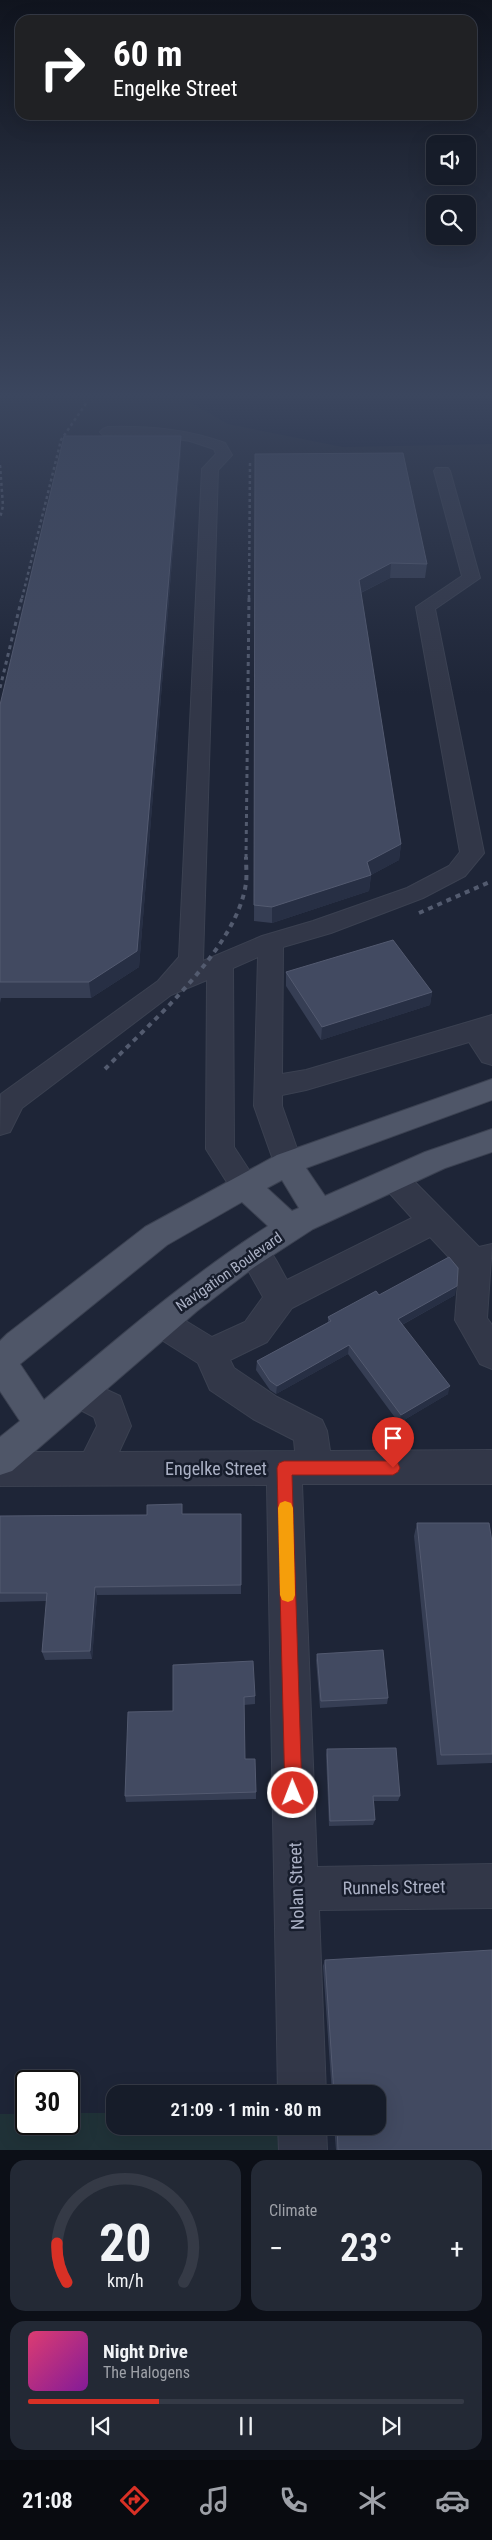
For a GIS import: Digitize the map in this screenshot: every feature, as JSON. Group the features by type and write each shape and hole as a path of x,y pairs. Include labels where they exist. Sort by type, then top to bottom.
{"main road":[{"path":"41,1424 0,1362 19,1344 156,1236 287,1163 492,1089"},
{"name":"Navigation Boulevard","path":"0,1459 160,1322 253,1252 319,1213 434,1160 492,1140"},
{"path":"287,1163 319,1213"},
{"path":"245,1187 291,1228"}],"street":[{"path":"0,1124 11,1101 162,989 192,959 209,493"},
{"path":"162,989 271,942 322,927 416,893 458,871 472,853 425,607 471,578 448,493"},
{"path":"271,942 268,1106 287,1163"},
{"path":"220,964 220,1149 245,1187"},
{"path":"269,1087 306,1080 483,1027 492,1055"},
{"path":"394,1178 434,1220 484,1259 471,1320 492,1354"},
{"path":"160,1322 210,1353 256,1332 281,1298 434,1220"},
{"path":"253,1252 281,1298"},
{"name":"Nolan Street","path":"210,1353 222,1379 265,1408 310,1431 299,1468 296,1889 302,2085"},
{"path":"79,1392 108,1407 114,1426 94,1469"},
{"name":"Engelke Street","path":"0,1469 492,1467"},
{"name":"Runnels Street","path":"296,1889 492,1886"},
{"path":"302,2135 303,2150"}],"shaded area":[{"path":"80,2113 106,2113 106,2135 284,2135 285,2150 0,2150 0,2114 15,2114 15,2135 80,2135"}],"building":[{"path":"50,493 176,493 137,951 89,982 0,982 0,705"},
{"path":"255,493 412,493 427,564 391,563 359,580 401,844 367,862 371,875 272,907 254,905"},
{"path":"393,940 432,992 322,1027 286,972"},
{"path":"449,1257 458,1268 457,1286 398,1319 450,1386 401,1415 349,1345 277,1386 270,1381 257,1361 331,1321 328,1317 376,1291 379,1295"},
{"path":"182,1504 182,1514 241,1514 241,1585 95,1587 90,1651 42,1652 47,1593 0,1593 0,1516 147,1515 147,1505"},
{"path":"417,1523 489,1523 492,1542 492,1754 441,1755"},
{"path":"383,1650 388,1698 321,1701 317,1654"},
{"path":"253,1661 255,1696 244,1697 245,1759 255,1759 256,1792 125,1796 128,1712 173,1711 173,1665"},
{"path":"396,1748 400,1796 373,1796 375,1820 330,1821 327,1749"},
{"path":"492,1950 492,2150 338,2150 337,2135 386,2135 386,2085 333,2085 325,1960"}],"railway":[{"path":"0,518 3,506 2,493"},
{"path":"22,598 48,493"},
{"path":"249,598 250,493"},
{"path":"0,688 22,597"},
{"path":"246,858 249,597"},
{"path":"105,1069 189,984 209,959 239,908 246,883 246,858"},
{"path":"419,913 492,881"}],"slow traffic":[{"path":"285,1508 288,1595"}],"route":[{"path":"293,1793 284,1468 393,1468"}]}
